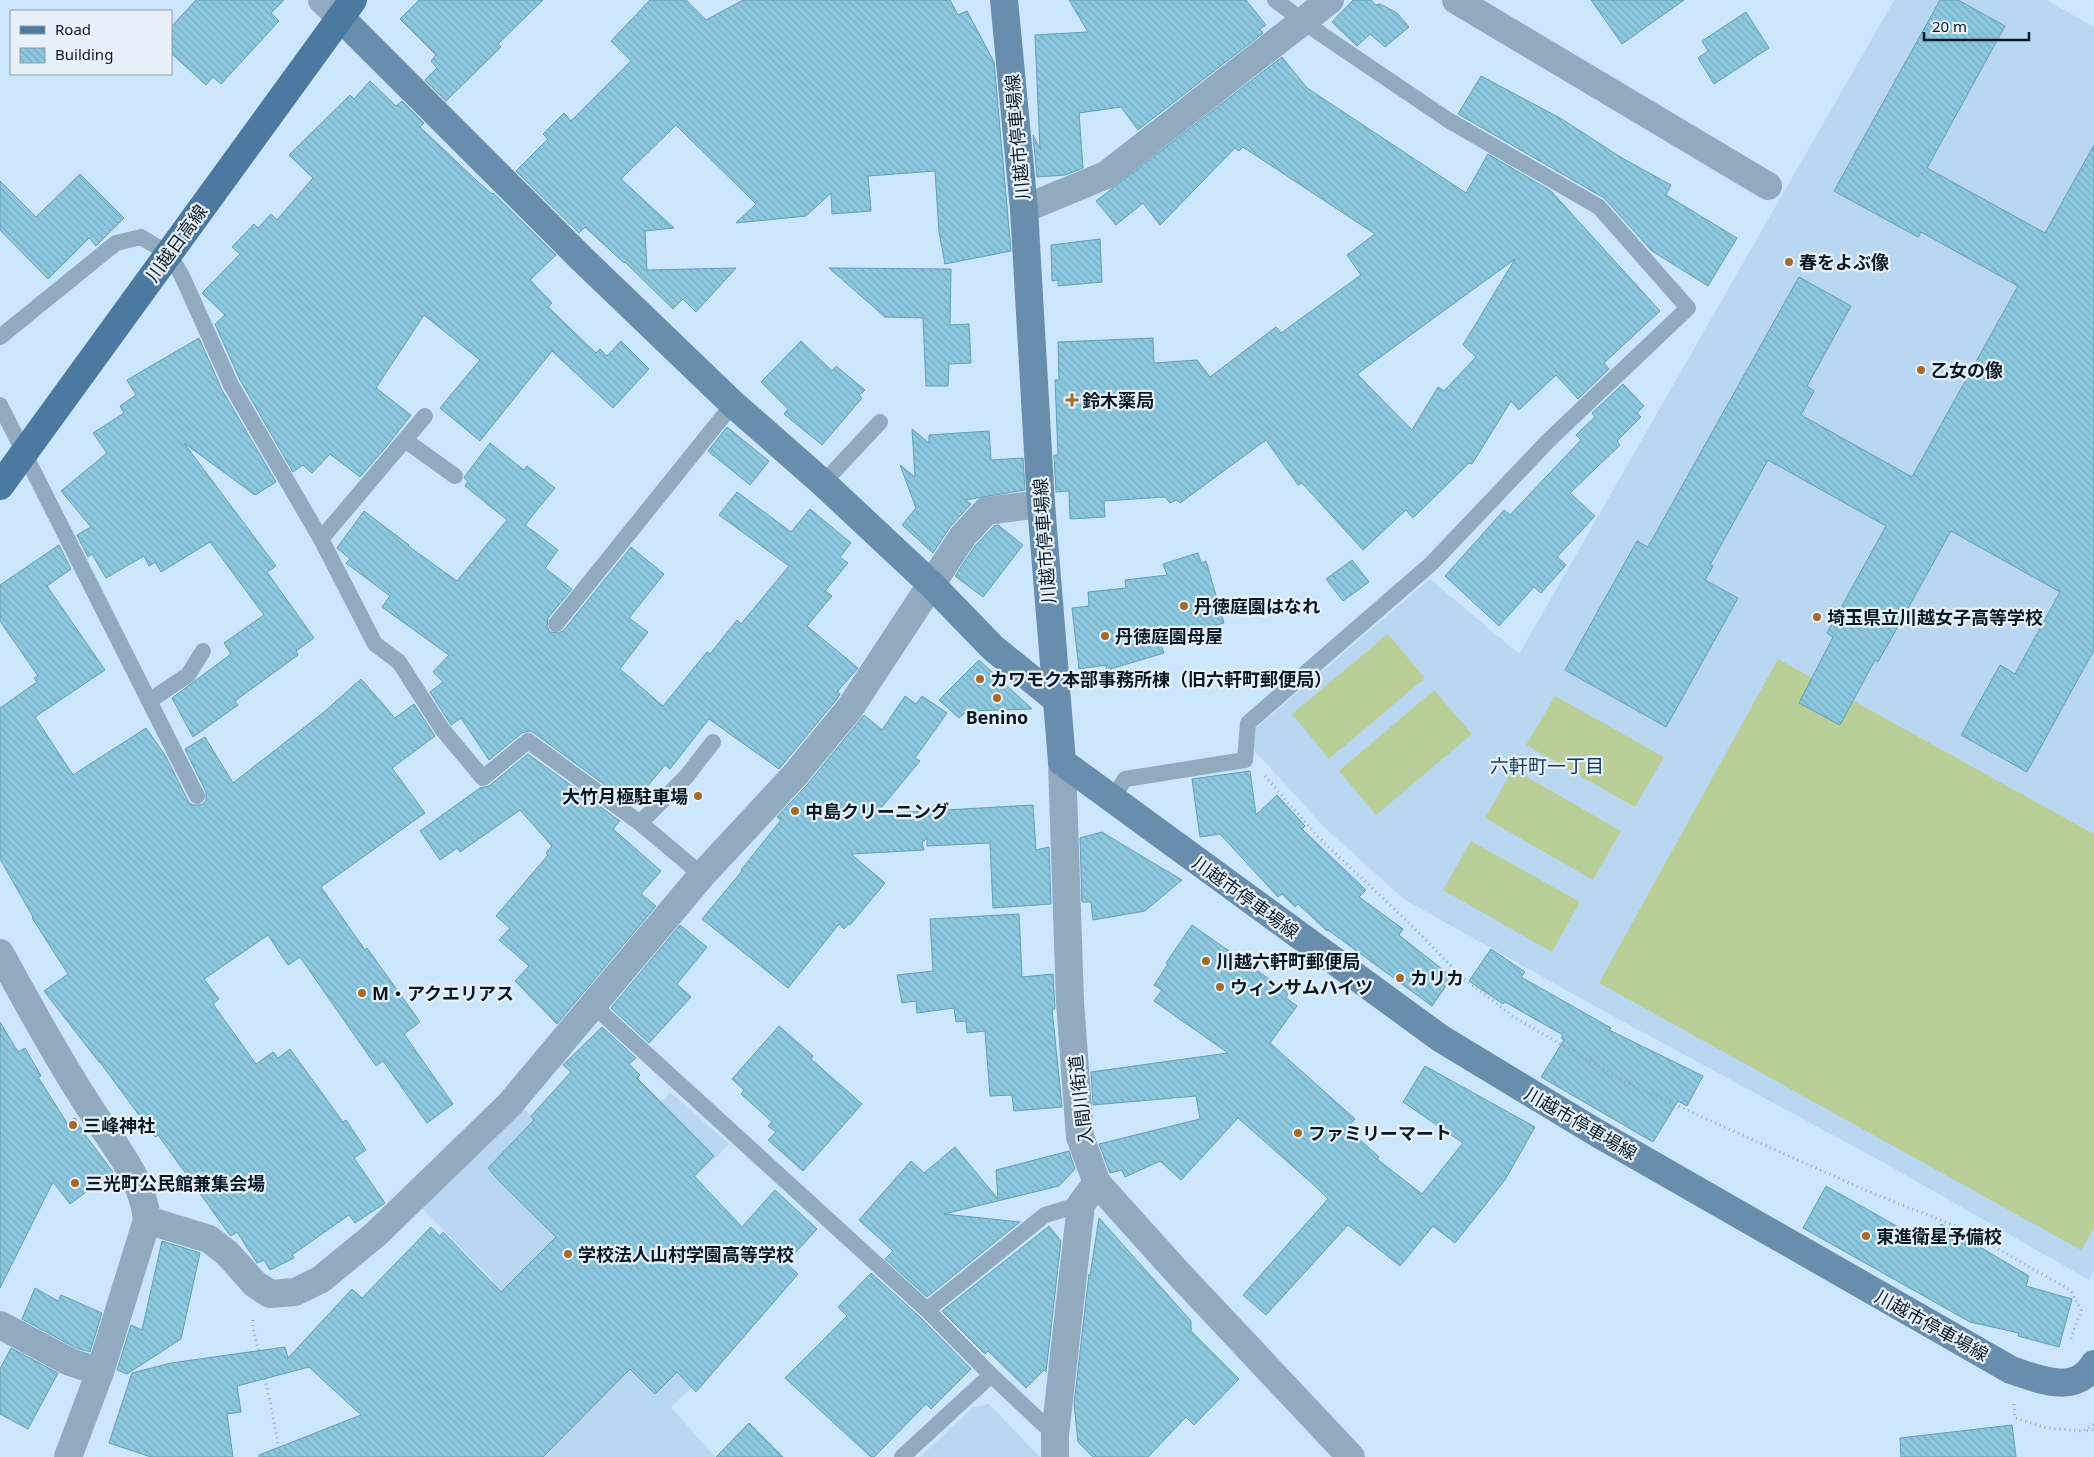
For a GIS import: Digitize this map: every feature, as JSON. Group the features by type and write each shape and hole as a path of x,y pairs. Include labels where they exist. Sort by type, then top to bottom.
{"main road":[{"name":"川越市停車場線","path":"1004,0 1024,209 1041,504 1062,762 1440,1038 1640,1158 2011,1370 2053,1382 2068,1382 2081,1380 2094,1364"},
{"name":"川越日高線","path":"0,486 169,254 338,6"},
{"path":"338,6 581,258 733,404 823,483 931,584 993,648 1056,698"}],"street":[{"path":"1024,209 1106,175 1330,0"},
{"path":"1456,0 1768,186"},
{"path":"147,1220 209,1239 227,1253 255,1284 270,1294 295,1292 320,1280 376,1234 510,1104 702,875 795,775 850,708 963,536 986,511 1041,504"},
{"name":"入間川街道","path":"1062,762 1070,1002 1080,1137 1097,1183 1351,1457"},
{"path":"0,953 87,1105 128,1164 146,1209 147,1220 100,1372 68,1457"},
{"path":"1055,1446 1081,1204 1097,1183"},
{"path":"0,1325 70,1362 100,1372"}],"lane":[{"path":"1112,799 1125,778 1245,760 1248,723 1432,563 1549,440 1688,308 1599,207 1448,120 1275,0"},
{"path":"0,337 116,243 141,237 169,254 182,276 231,385 321,539 375,644 399,662 442,728 484,778 528,741 640,823 702,875"},
{"path":"556,624 733,404"},
{"path":"0,405 197,796"},
{"path":"321,539 426,416"},
{"path":"823,483 880,422"},
{"path":"405,440 455,476"},
{"path":"149,701 188,675 203,650"},
{"path":"640,823 686,776 713,742"},
{"path":"594,1006 926,1310 991,1375 1055,1446"},
{"path":"926,1310 1045,1215 1081,1204"},
{"path":"902,1457 991,1375"}],"path":[{"path":"1245,760 1263,774 1318,837 1409,923 1462,977 1514,1017 1631,1085 1867,1191 1963,1229 2070,1290 2081,1310 2070,1342"},
{"path":"255,1284 252,1328 271,1405 280,1457"},
{"path":"2084,1432 2094,1429"}],"shaded area":[{"name":"埼玉県立川越女子高等学校","path":"1894,0 2046,0 2094,27 2094,1271 2089,1280 1879,1160 1609,1014 1405,900 1326,829 1253,749 1256,728 1430,579 1519,654"},
{"name":"学校法人山村学園高等学校","path":"670,1092 729,1144 645,1229 705,1374 671,1407 715,1457 410,1457 398,1371 493,1280 420,1206 521,1106 593,1174"},
{"path":"989,1404 1040,1457 920,1457 973,1407"}],"green space":[{"path":"1388,634 1425,678 1329,759 1292,714"},
{"path":"1778,659 2094,834 2094,1228 2081,1250 1599,983"},
{"path":"1434,690 1472,734 1376,815 1339,771"},
{"path":"1555,696 1664,757 1635,807 1526,745"},
{"path":"1513,769 1621,831 1593,880 1485,818"},
{"path":"1471,841 1580,902 1552,952 1443,890"}],"building":[{"path":"196,0 284,0 271,13 279,21 221,84 213,77 206,85 172,54 172,26"},
{"path":"419,0 543,0 498,44 501,47 446,101 425,80 437,68 431,61 436,55 400,19"},
{"path":"650,0 686,0 706,20 743,0 950,0 958,15 967,11 994,62 1011,251 945,264 939,232 935,171 868,176 871,211 832,214 831,193 806,216 736,223 756,204 676,125 621,179 674,228 645,231 647,270 736,268 696,312 683,299 673,309 625,262 585,227 579,233 516,171 548,139 543,134 564,113 571,121 631,61 611,41"},
{"path":"1069,0 1246,0 1266,25 1260,29 1263,33 1138,130 1121,107 1079,113 1083,168 1065,175 1037,177 1033,135 1040,149 1035,35 1088,32"},
{"path":"1353,0 1371,0 1376,5 1380,4 1397,13 1409,27 1385,47 1370,34 1357,46 1332,22"},
{"path":"1591,0 1684,0 1622,44"},
{"path":"1940,0 1958,0 2005,26 1927,168 2045,233 2094,145 2094,650 2027,772 1961,735 2000,665 2015,674 2060,592 1951,531 1878,662 1875,660 1840,725 1799,703 1833,637 1827,633 1886,526 1768,460 1710,565 1713,566 1705,580 1738,598 1666,727 1565,670 1637,541 1648,547 1799,277 1851,306 1807,386 1814,391 1801,415 1912,477 2018,286 1921,232 1918,237 1834,191"},
{"path":"1746,12 1769,48 1714,84 1698,58 1708,51 1702,41"},
{"path":"1282,57 1307,88 1466,193 1488,154 1551,191 1660,311 1604,363 1609,369 1578,399 1556,375 1519,410 1511,401 1472,464 1469,463 1413,518 1406,510 1363,550 1302,483 1298,485 1266,440 1180,503 1177,500 1170,503 1165,497 1104,501 1105,517 1070,519 1069,491 1056,492 1054,455 1058,455 1055,380 1059,380 1058,342 1153,338 1154,363 1197,360 1210,377 1276,327 1281,333 1361,275 1347,255 1375,234 1243,147 1239,151 1235,148 1160,225 1143,203 1116,225 1096,201","holes":["1515,259 1463,345 1476,357 1444,391 1438,387 1412,430 1357,374"]},
{"path":"1481,76 1560,118 1622,158 1671,185 1666,195 1737,238 1708,286 1652,251 1604,198 1458,114"},
{"path":"370,81 396,106 402,101 424,123 420,127 477,181 493,193 556,255 530,280 552,303 548,307 596,353 600,349 607,356 621,341 649,369 613,408 552,351 480,441 440,408 480,360 424,315 376,388 411,415 387,446 360,477 330,454 312,473 303,465 293,472 240,380 215,324 225,315 202,293 240,254 232,247 254,224 258,228 271,214 277,220 313,178 289,155 350,95 354,99"},
{"path":"80,174 124,218 96,246 89,238 48,279 0,230 0,181 36,217"},
{"path":"1100,239 1102,282 1058,286 1058,280 1052,281 1051,245"},
{"path":"829,268 951,269 950,325 969,324 971,363 949,364 948,386 926,386 923,318 885,317"},
{"path":"199,338 222,390 276,482 255,495 184,443 276,566 267,572 314,638 296,651 298,655 235,701 238,705 193,737 172,698 231,654 224,643 264,615 210,542 161,572 155,562 149,566 144,556 106,578 92,554 88,557 77,535 91,527 61,491 107,453 93,433 124,413 120,406 136,395 127,380"},
{"path":"801,341 832,371 836,366 865,390 859,395 862,398 822,445 784,414 788,409 761,382"},
{"path":"1623,384 1644,406 1637,413 1641,417 1617,441 1620,445 1570,493 1595,516 1557,557 1566,565 1541,593 1534,587 1499,626 1445,576 1504,510 1510,515 1581,440 1576,435 1595,417 1592,413"},
{"path":"727,427 769,461 750,485 708,451"},
{"path":"912,429 929,443 929,435 989,431 991,460 1023,458 1025,490 965,500 971,504 950,527 933,553 902,525 916,508 900,465 915,477"},
{"path":"490,443 524,470 527,466 555,488 525,525 558,550 545,568 572,589 548,618 547,627 550,632 559,633 564,630 631,547 664,574 629,618 648,632 620,669 663,706 707,652 710,654 737,620 741,624 789,566 719,515 737,492 791,532 810,509 851,543 840,557 848,563 825,591 832,596 807,626 858,668 837,692 840,694 837,699 779,769 709,719 670,769 665,765 632,805 530,731 522,733 489,760 461,718 451,725 430,692 443,682 433,672 449,655 382,607 390,596 346,563 350,559 337,548 364,511 408,546 457,581 507,520 465,486 468,481 464,478 465,476"},
{"path":"998,525 1023,545 983,597 955,576 975,546 994,526"},
{"path":"59,545 71,569 47,586 105,670 35,717 73,775 146,728 165,755 188,801 192,805 201,805 206,801 206,792 185,749 205,737 233,783 324,712 361,679 395,718 414,704 435,736 392,768 425,813 321,887 365,950 367,948 420,1022 404,1034 453,1104 427,1123 383,1061 376,1066 300,957 288,965 268,935 204,979 219,999 213,1004 256,1064 273,1052 278,1058 290,1049 343,1122 346,1120 366,1150 354,1158 385,1203 355,1223 349,1215 292,1255 294,1258 270,1270 264,1260 257,1263 237,1232 231,1236 229,1234 158,1135 155,1137 100,1062 44,991 68,974 32,918 0,859 0,708 37,682 34,678 38,676 0,621 0,585"},
{"path":"1198,553 1201,563 1206,561 1224,623 1160,642 1164,653 1107,670 1106,665 1079,669 1072,608 1089,606 1088,592 1126,588 1125,580 1167,575 1163,564"},
{"path":"1352,560 1369,582 1343,601 1326,579"},
{"name":"カワモク本部事務所棟（旧六軒町郵便局）","path":"979,660 1032,709 967,711 959,718 939,700"},
{"path":"905,696 916,704 922,696 947,713 915,758 920,761 876,814 1033,805 1036,850 1049,847 1051,904 993,908 990,843 927,846 927,838 922,843 924,850 851,854 885,883 850,925 848,924 844,929 839,924 788,988 702,919 781,820 777,817 807,785 864,715 882,730"},
{"path":"528,754 620,821 613,829 661,871 641,894 656,906 557,1024 515,981 529,966 499,940 510,928 496,916 548,855 546,853 552,846 520,810 460,852 457,848 440,860 420,831 480,788 489,786"},
{"path":"1250,771 1256,815 1277,795 1305,826 1302,829 1366,890 1359,897 1403,929 1399,935 1452,977 1432,1006 1327,931 1298,904 1295,907 1282,894 1278,897 1220,834 1200,837 1192,779"},
{"path":"1102,832 1182,880 1145,911 1093,920 1091,902 1082,902 1080,838"},
{"path":"1019,914 1022,977 1053,974 1055,1009 1052,1009 1062,1107 1014,1111 1012,1095 990,1096 985,1031 967,1033 966,1021 956,1022 954,1008 917,1013 916,1001 902,1003 897,975 933,971 930,919"},
{"path":"680,925 707,947 677,984 691,997 649,1043 611,1008"},
{"path":"1192,925 1289,993 1286,998 1297,1006 1270,1043 1355,1119 1347,1128 1379,1157 1377,1159 1422,1194 1463,1143 1403,1102 1425,1066 1535,1127 1505,1180 1455,1243 1433,1226 1400,1266 1348,1225 1266,1315 1243,1295 1328,1199 1315,1186 1238,1118 1181,1180 1160,1161 1125,1177 1122,1170 1110,1173 1099,1144 1200,1119 1196,1096 1093,1105 1091,1072 1228,1053 1154,1001 1162,990 1154,985 1168,964 1166,963"},
{"path":"1491,949 1525,972 1521,977 1611,1028 1609,1030 1703,1076 1687,1106 1678,1101 1653,1142 1541,1077 1564,1040 1561,1038 1563,1035 1505,1002 1503,1004 1469,981"},
{"path":"0,1022 18,1052 25,1048 41,1076 38,1077 67,1123 75,1118 83,1132 113,1172 70,1204 53,1182 0,1288"},
{"path":"779,1026 813,1056 811,1059 862,1104 803,1171 768,1140 776,1132 768,1126 772,1122 741,1094 744,1090 732,1079"},
{"path":"602,1027 636,1058 629,1064 640,1075 637,1078 714,1156 694,1176 742,1227 775,1190 817,1229 786,1263 798,1274 696,1392 677,1372 655,1394 630,1369 543,1457 259,1457 259,1455 361,1415 309,1367 237,1386 241,1412 227,1414 233,1457 151,1457 109,1443 132,1373 171,1363 285,1347 288,1358 352,1289 362,1298 431,1227 440,1236 443,1232 501,1292 556,1237 488,1168 534,1120 531,1116 571,1072 563,1065"},
{"path":"955,1147 998,1199 996,1170 1069,1151 1075,1169 1059,1186 944,1214 1020,1222 927,1297 885,1259 893,1251 859,1220 911,1161 924,1173"},
{"path":"1826,1186 1930,1245 1941,1224 2029,1276 2026,1286 2072,1299 2059,1347 2018,1336 2019,1333 1970,1322 1803,1228"},
{"path":"1099,1218 1191,1321 1191,1331 1239,1379 1194,1425 1186,1417 1148,1457 1093,1457 1078,1442 1074,1404 1089,1274 1090,1276"},
{"path":"1049,1226 1061,1241 1046,1372 1044,1370 1026,1388 988,1351 985,1354 942,1311"},
{"path":"162,1241 200,1253 181,1339 127,1374 117,1370 131,1325 142,1330"},
{"path":"871,1273 920,1317 971,1369 931,1409 926,1404 874,1457 871,1457 785,1378 847,1316 838,1307"},
{"path":"35,1288 58,1301 61,1295 102,1313 90,1352 76,1348 22,1319"},
{"path":"11,1348 58,1373 28,1429 0,1414 0,1369"},
{"path":"749,1423 783,1457 716,1457"},
{"path":"2012,1425 2016,1457 1901,1457 1900,1438"}],"place":[{"name":"春をよぶ像","path":"1789,262"},
{"name":"乙女の像","path":"1921,370"},
{"name":"鈴木薬局","path":"1072,400"},
{"name":"丹徳庭園はなれ","path":"1184,606"},
{"name":"埼玉県立川越女子高等学校","path":"1817,617"},
{"name":"丹徳庭園母屋","path":"1105,636"},
{"name":"カワモク本部事務所棟（旧六軒町郵便局）","path":"980,679"},
{"name":"Benino","path":"997,698"},
{"name":"大竹月極駐車場","path":"698,796"},
{"name":"中島クリーニング","path":"795,811"},
{"name":"川越六軒町郵便局","path":"1206,961"},
{"name":"カリカ","path":"1400,978"},
{"name":"ウィンサムハイツ","path":"1220,987"},
{"name":"M・アクエリアス","path":"362,993"},
{"name":"三峰神社","path":"73,1125"},
{"name":"ファミリーマート","path":"1298,1133"},
{"name":"三光町公民館兼集会場","path":"75,1183"},
{"name":"東進衛星予備校","path":"1866,1236"},
{"name":"学校法人山村学園高等学校","path":"568,1254"}],"district":[{"name":"六軒町一丁目","path":"1547,766"}]}
